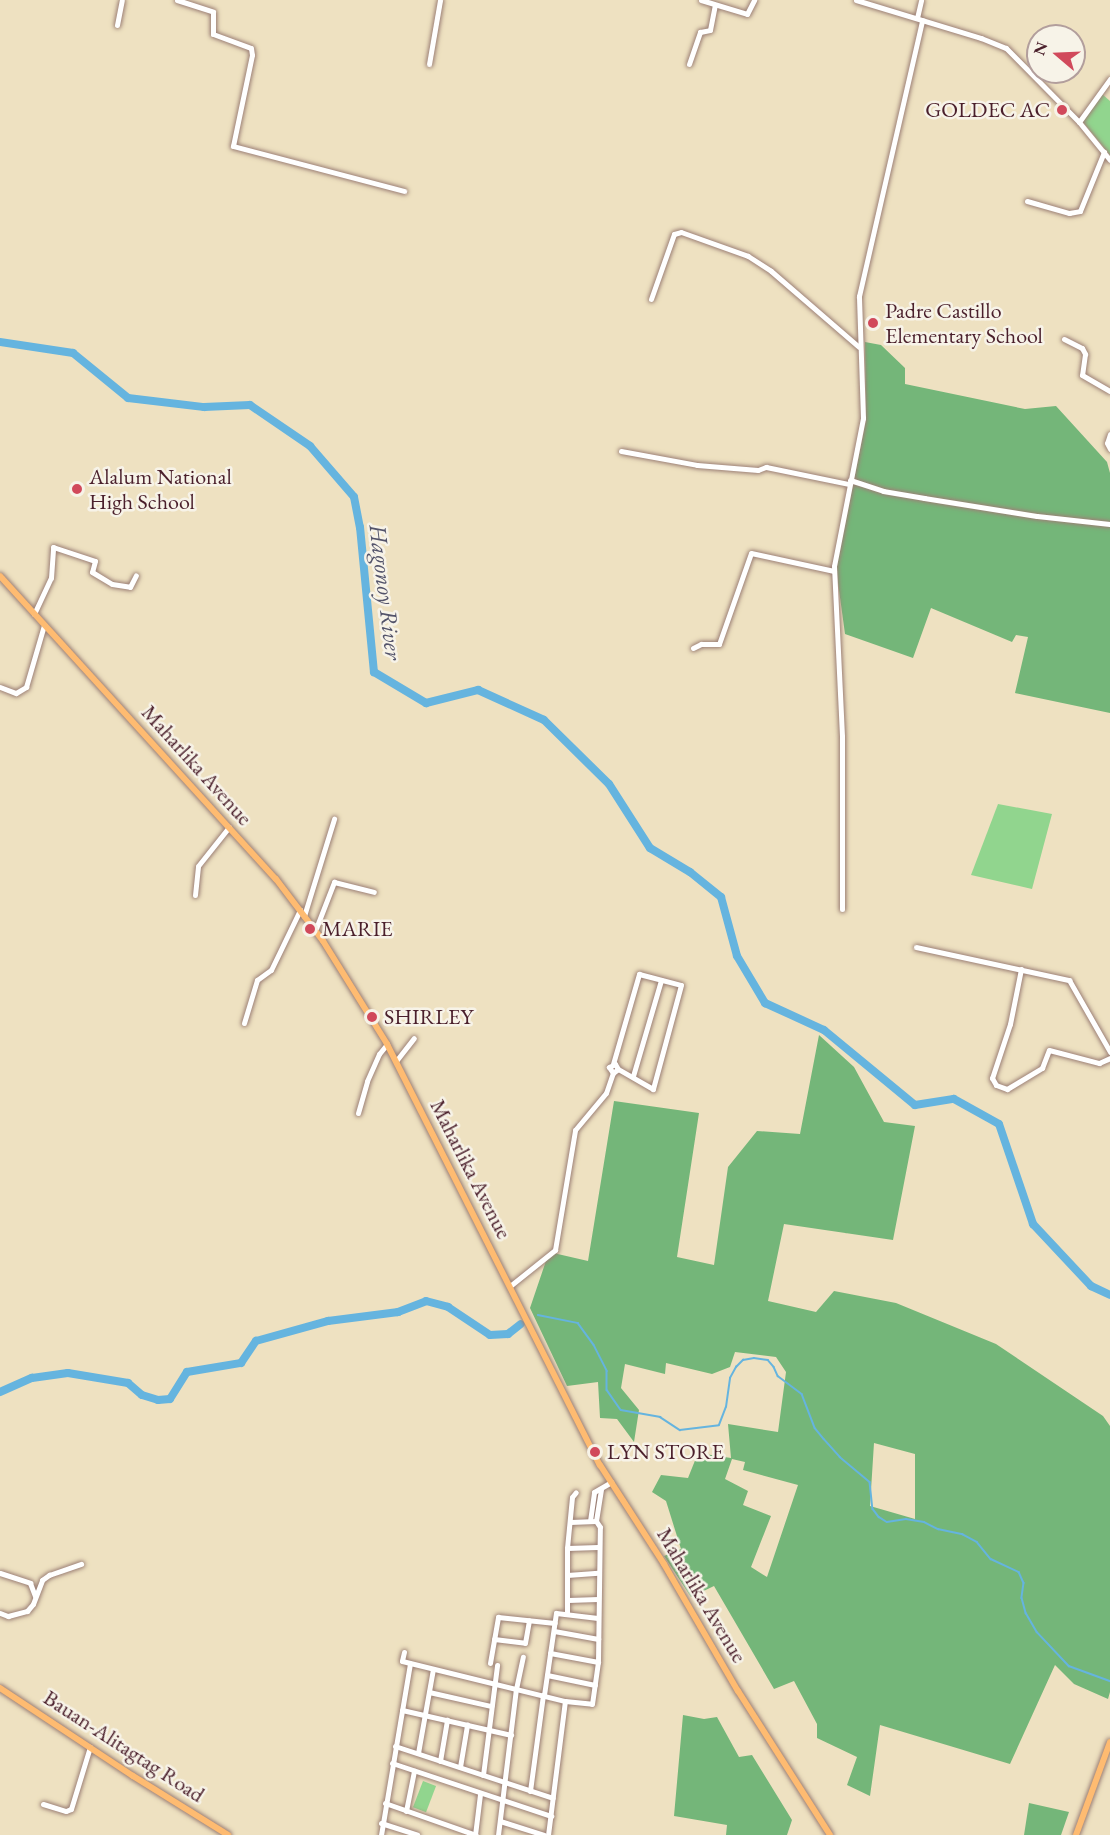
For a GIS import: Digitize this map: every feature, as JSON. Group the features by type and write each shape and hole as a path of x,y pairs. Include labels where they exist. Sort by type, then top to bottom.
{"main road":[{"name":"Maharlika Avenue","path":"0,576 276,879 315,931 387,1044 611,1482 664,1564 738,1691 830,1835"},
{"name":"Bauan-Alitagtag Road","path":"0,1688 228,1835"},
{"path":"1076,1835 1110,1742"}],"street":[{"path":"117,25 122,0"},
{"path":"177,0 213,12 213,34 251,48 252,56 233,146 404,191"},
{"path":"429,64 440,0"},
{"path":"701,0 750,14 754,0"},
{"path":"856,0 1006,48 1079,122 1110,160"},
{"path":"842,909 842,736 834,571 849,482 863,418 859,296 919,19 921,0"},
{"path":"688,64 700,32 710,30 715,5"},
{"path":"1079,122 1110,79"},
{"path":"1027,201 1069,213 1080,211 1104,152"},
{"path":"651,299 674,234 681,232 722,245 763,266 802,295 859,347"},
{"path":"1064,339 1082,348 1085,354 1082,375 1110,392"},
{"path":"1110,434 1107,443 1110,449"},
{"path":"621,451 697,465 758,470 766,467 924,498 1110,525"},
{"path":"34,615 51,578 53,547 95,561 92,572 112,584 130,587 136,575"},
{"path":"693,648 701,644 719,644 751,553 834,571"},
{"path":"0,687 16,693 26,687 44,625"},
{"path":"244,1023 257,980 271,970 302,913 334,819"},
{"path":"195,896 198,866 229,827"},
{"path":"315,931 334,882 374,892"},
{"path":"916,946 1069,980 1110,1052"},
{"path":"1021,969 1010,1024 992,1078 996,1085 1007,1089 1042,1068 1049,1050 1099,1063 1110,1058"},
{"path":"510,1286 555,1250 575,1130 606,1093 616,1071 617,1065 613,1064 639,974 681,986 653,1089 633,1076 616,1071"},
{"path":"633,1076 661,980"},
{"path":"396,1061 414,1038"},
{"path":"358,1113 367,1081 379,1054 387,1044"},
{"path":"593,1521 601,1489 611,1482"},
{"path":"567,1614 567,1548 572,1497 576,1492"},
{"path":"404,1652 402,1661 565,1701 592,1704 598,1662 600,1527 593,1521 570,1522"},
{"path":"567,1548 598,1547"},
{"path":"0,1614 8,1616 27,1611 33,1604 42,1580 49,1575 81,1564"},
{"path":"0,1573 30,1583 35,1596"},
{"path":"567,1575 598,1573"},
{"path":"568,1600 598,1599"},
{"path":"530,1791 556,1613 598,1618"},
{"path":"490,1663 498,1617 555,1623"},
{"path":"494,1639 525,1643 529,1620"},
{"path":"554,1631 598,1639"},
{"path":"550,1653 598,1662"},
{"path":"498,1835 516,1689 523,1657"},
{"path":"381,1835 381,1823 410,1663"},
{"path":"483,1775 497,1665"},
{"path":"418,1753 433,1669"},
{"path":"547,1675 595,1684"},
{"path":"429,1692 491,1706"},
{"path":"500,1821 546,1835 565,1701"},
{"path":"402,1710 511,1736"},
{"path":"440,1761 447,1720"},
{"path":"460,1767 467,1725"},
{"path":"395,1746 553,1798"},
{"path":"43,1804 66,1811 71,1809 90,1747"},
{"path":"392,1763 502,1802 550,1816"},
{"path":"406,1811 414,1771"},
{"path":"385,1803 475,1835 480,1794"},
{"path":"381,1823 417,1835"}],"green space":[{"path":"1102,94 1110,101 1110,155 1083,122"},
{"path":"865,342 881,345 905,368 905,384 1025,409 1056,406 1107,462 1110,473 1110,713 1015,693 1028,637 1016,635 1012,642 931,608 913,658 845,634 836,568 866,420"},
{"path":"998,804 1052,814 1032,889 971,875"},
{"path":"819,1035 854,1067 884,1122 915,1126 893,1240 784,1224 768,1301 816,1312 834,1291 896,1303 996,1344 1103,1416 1110,1426 1110,1692 1108,1699 1074,1684 1055,1665 1010,1764 880,1725 870,1796 847,1785 857,1757 817,1738 817,1724 794,1681 774,1689 714,1586 691,1597 664,1556 681,1549 666,1501 652,1492 661,1475 688,1478 698,1453 731,1458 728,1424 778,1432 786,1372 776,1357 735,1352 730,1367 712,1374 666,1363 665,1374 625,1364 621,1388 639,1410 634,1442 617,1419 600,1418 598,1382 567,1386 530,1308 549,1252 588,1261 614,1101 699,1113 677,1257 714,1265 728,1167 757,1131 800,1134","holes":["874,1443 915,1454 915,1519 870,1506","732,1459 745,1462 743,1470 798,1485 767,1577 751,1567 771,1516 743,1505 748,1491 725,1479"]},
{"path":"683,1715 704,1719 717,1717 739,1757 752,1755 792,1820 787,1835 726,1835 727,1825 674,1816"},
{"path":"423,1781 436,1786 426,1812 413,1807"},
{"path":"1029,1803 1069,1812 1061,1835 1024,1835"}],"waterway":[{"name":"Hagonoy River","path":"0,342 73,353 128,398 204,407 250,405 310,446 354,497 360,527 374,672 426,703 478,690 544,720 609,784 650,848 690,872 721,897 737,956 765,1003 824,1030 915,1105 954,1099 999,1124 1033,1224 1091,1286 1110,1295"},
{"path":"0,1392 32,1378 68,1373 128,1383 142,1395 158,1400 170,1399 187,1372 241,1363 256,1341 328,1321 398,1312 426,1301 448,1307 490,1335 508,1334 521,1324"},
{"path":"538,1315 578,1323 594,1345 607,1371 607,1390 621,1410 660,1417 680,1430 719,1425 726,1407 730,1378 736,1367 743,1360 754,1358 768,1360 778,1376 802,1394 815,1428 824,1439 840,1457 870,1482 873,1509 879,1517 887,1522 906,1519 924,1522 938,1529 962,1534 977,1542 991,1559 1019,1572 1024,1583 1022,1598 1026,1613 1037,1632 1069,1666 1110,1681"}],"place":[{"name":"GOLDEC AC","path":"1062,110"},
{"name":"Padre Castillo Elementary School","path":"873,323"},
{"name":"Alalum National High School","path":"77,489"},
{"name":"MARIE","path":"310,929"},
{"name":"SHIRLEY","path":"372,1017"},
{"name":"LYN STORE","path":"595,1452"}]}
